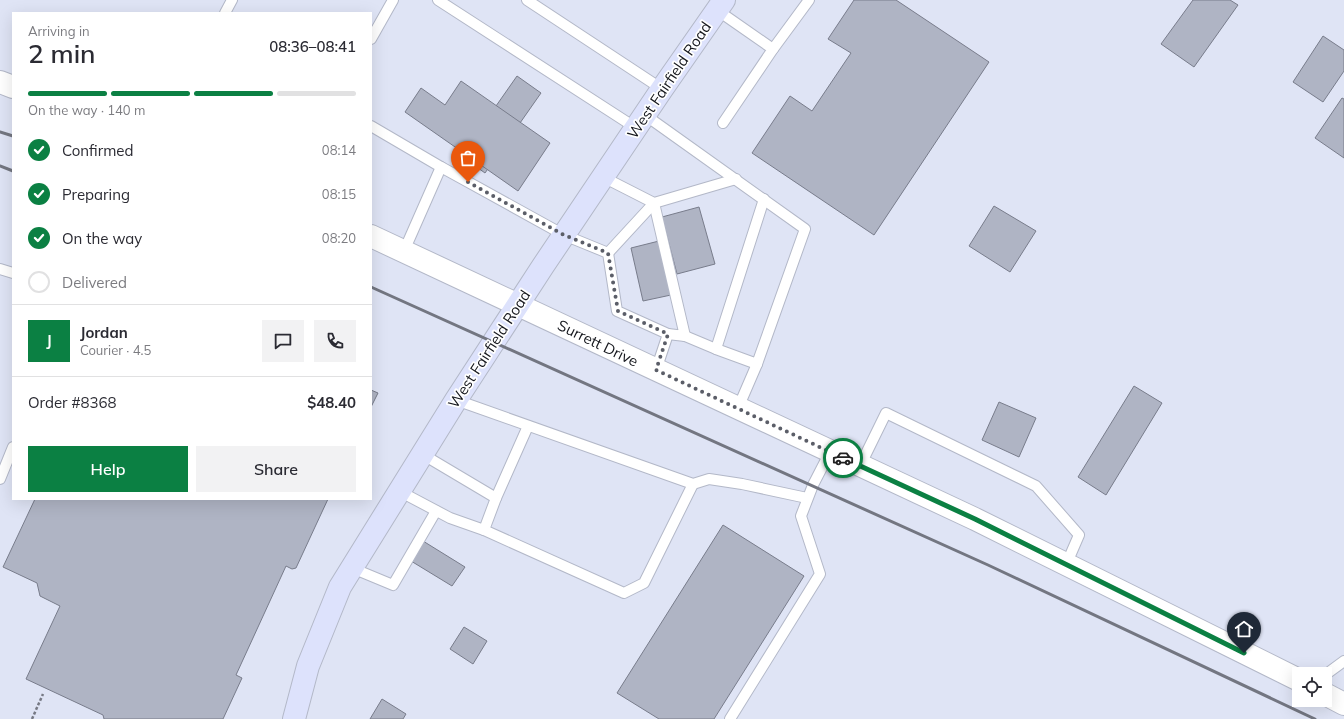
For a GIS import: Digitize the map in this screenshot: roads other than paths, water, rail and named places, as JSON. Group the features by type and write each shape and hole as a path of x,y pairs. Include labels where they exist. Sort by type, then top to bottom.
{"main road":[{"name":"West Fairfield Road","path":"294,719 308,666 340,587 422,454 518,304 662,89 721,5"}],"street":[{"path":"0,82 12,87"},
{"name":"Surrett Drive","path":"372,236 975,519 1292,677"},
{"path":"1332,698 1344,704"}],"lane":[{"path":"226,12 232,0"},
{"path":"372,37 393,0"},
{"path":"438,0 736,179 805,228 757,364 738,408"},
{"path":"528,0 662,89"},
{"path":"723,123 773,49 809,0"},
{"path":"721,5 773,49"},
{"path":"372,127 440,167 564,235 608,253"},
{"path":"404,251 440,167"},
{"path":"603,177 654,203 685,336"},
{"path":"608,253 654,203 736,179"},
{"path":"716,350 764,199"},
{"path":"608,253 618,311 668,334 685,336 716,350 757,364"},
{"path":"0,269 12,274"},
{"path":"656,370 668,334"},
{"path":"456,400 693,484 709,479 742,484 807,498"},
{"path":"860,466 886,413 893,416 1036,486 1080,535 1066,565"},
{"path":"484,530 496,498 528,426"},
{"path":"0,479 12,449"},
{"path":"730,719 820,574 801,516 807,498 830,452"},
{"path":"422,454 496,498"},
{"path":"399,491 450,518 484,530 624,593 644,583 693,484"},
{"path":"352,568 393,585 436,511"},
{"path":"1332,670 1344,661"}],"railway":[{"path":"0,132 12,136"},
{"path":"0,166 12,171"},
{"path":"372,287 988,565 1315,719"}]}
